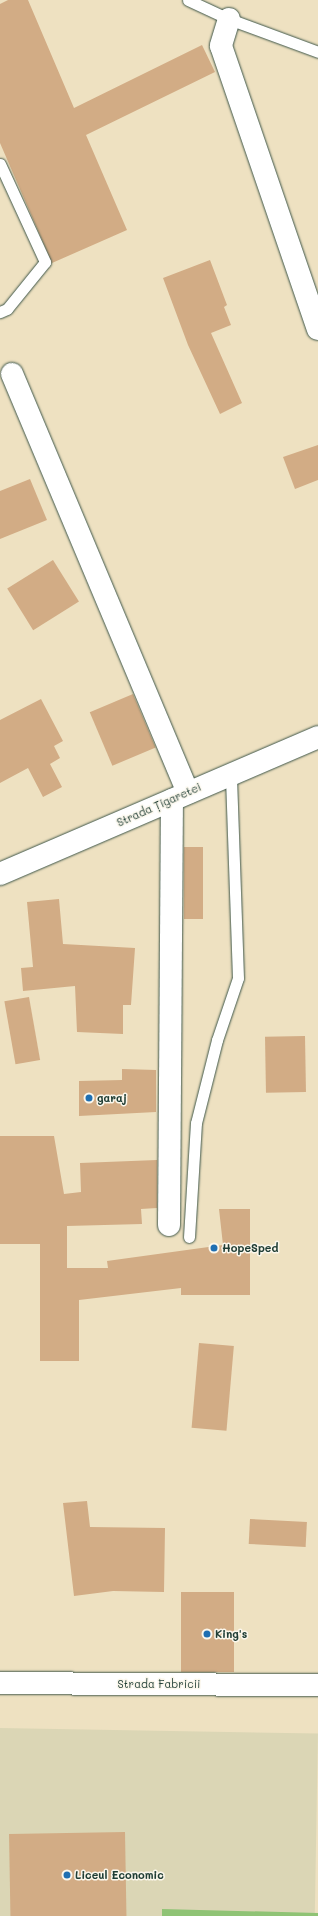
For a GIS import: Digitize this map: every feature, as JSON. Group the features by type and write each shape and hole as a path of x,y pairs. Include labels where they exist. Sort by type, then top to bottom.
{"street":[{"path":"229,19 221,46 318,329"},
{"path":"12,374 180,796 169,1225"},
{"name":"Strada Țigaretei","path":"0,874 318,737"},
{"name":"Strada Fabricii","path":"0,1683 318,1685"}],"lane":[{"path":"188,0 229,19 318,52"},
{"path":"0,164 45,262 7,309 0,312"},
{"path":"189,1237 196,1123 217,1040 238,978 231,774"}],"shaded area":[{"path":"0,1728 318,1734 315,1916 0,1916"}],"green space":[{"path":"162,1909 318,1913 318,1916 162,1916"}],"building":[{"path":"8,0 28,0 74,108 202,45 215,72 86,135 127,230 52,263 0,143 0,4"},
{"path":"210,260 227,305 224,307 231,325 211,333 242,403 220,414 188,345 163,278"},
{"path":"318,445 318,480 295,489 283,457"},
{"path":"30,479 47,520 0,539 0,491"},
{"path":"53,560 79,602 33,630 7,589"},
{"path":"133,694 156,747 112,766 90,712"},
{"path":"41,699 63,741 54,746 60,758 50,764 62,787 43,797 28,768 0,783 0,720"},
{"path":"184,847 203,847 203,919 184,919"},
{"path":"59,899 63,944 135,948 131,1005 123,1005 123,1034 77,1032 75,986 23,991 21,968 33,967 27,902"},
{"path":"29,997 40,1060 15,1064 4,1001"},
{"path":"305,1036 306,1092 266,1093 265,1037"},
{"path":"122,1069 156,1070 156,1112 79,1116 79,1081 122,1080"},
{"path":"0,1136 54,1136 64,1194 81,1192 80,1163 157,1160 157,1208 141,1209 142,1224 67,1226 67,1268 108,1268 107,1261 223,1245 219,1209 250,1209 250,1295 181,1295 181,1288 79,1300 79,1361 40,1361 40,1244 0,1244"},
{"path":"199,1343 234,1346 226,1431 192,1428"},
{"path":"87,1501 90,1527 165,1528 164,1592 113,1591 74,1596 63,1503"},
{"path":"250,1519 307,1522 306,1547 249,1544"},
{"name":"King's","path":"181,1592 234,1592 234,1672 181,1672"},
{"name":"Liceul Economic","path":"125,1832 126,1916 10,1916 9,1834"}],"place":[{"name":"garaj","path":"89,1098"},
{"name":"HopeSped","path":"214,1248"},
{"name":"King's","path":"207,1634"},
{"name":"Liceul Economic","path":"67,1875"}]}
